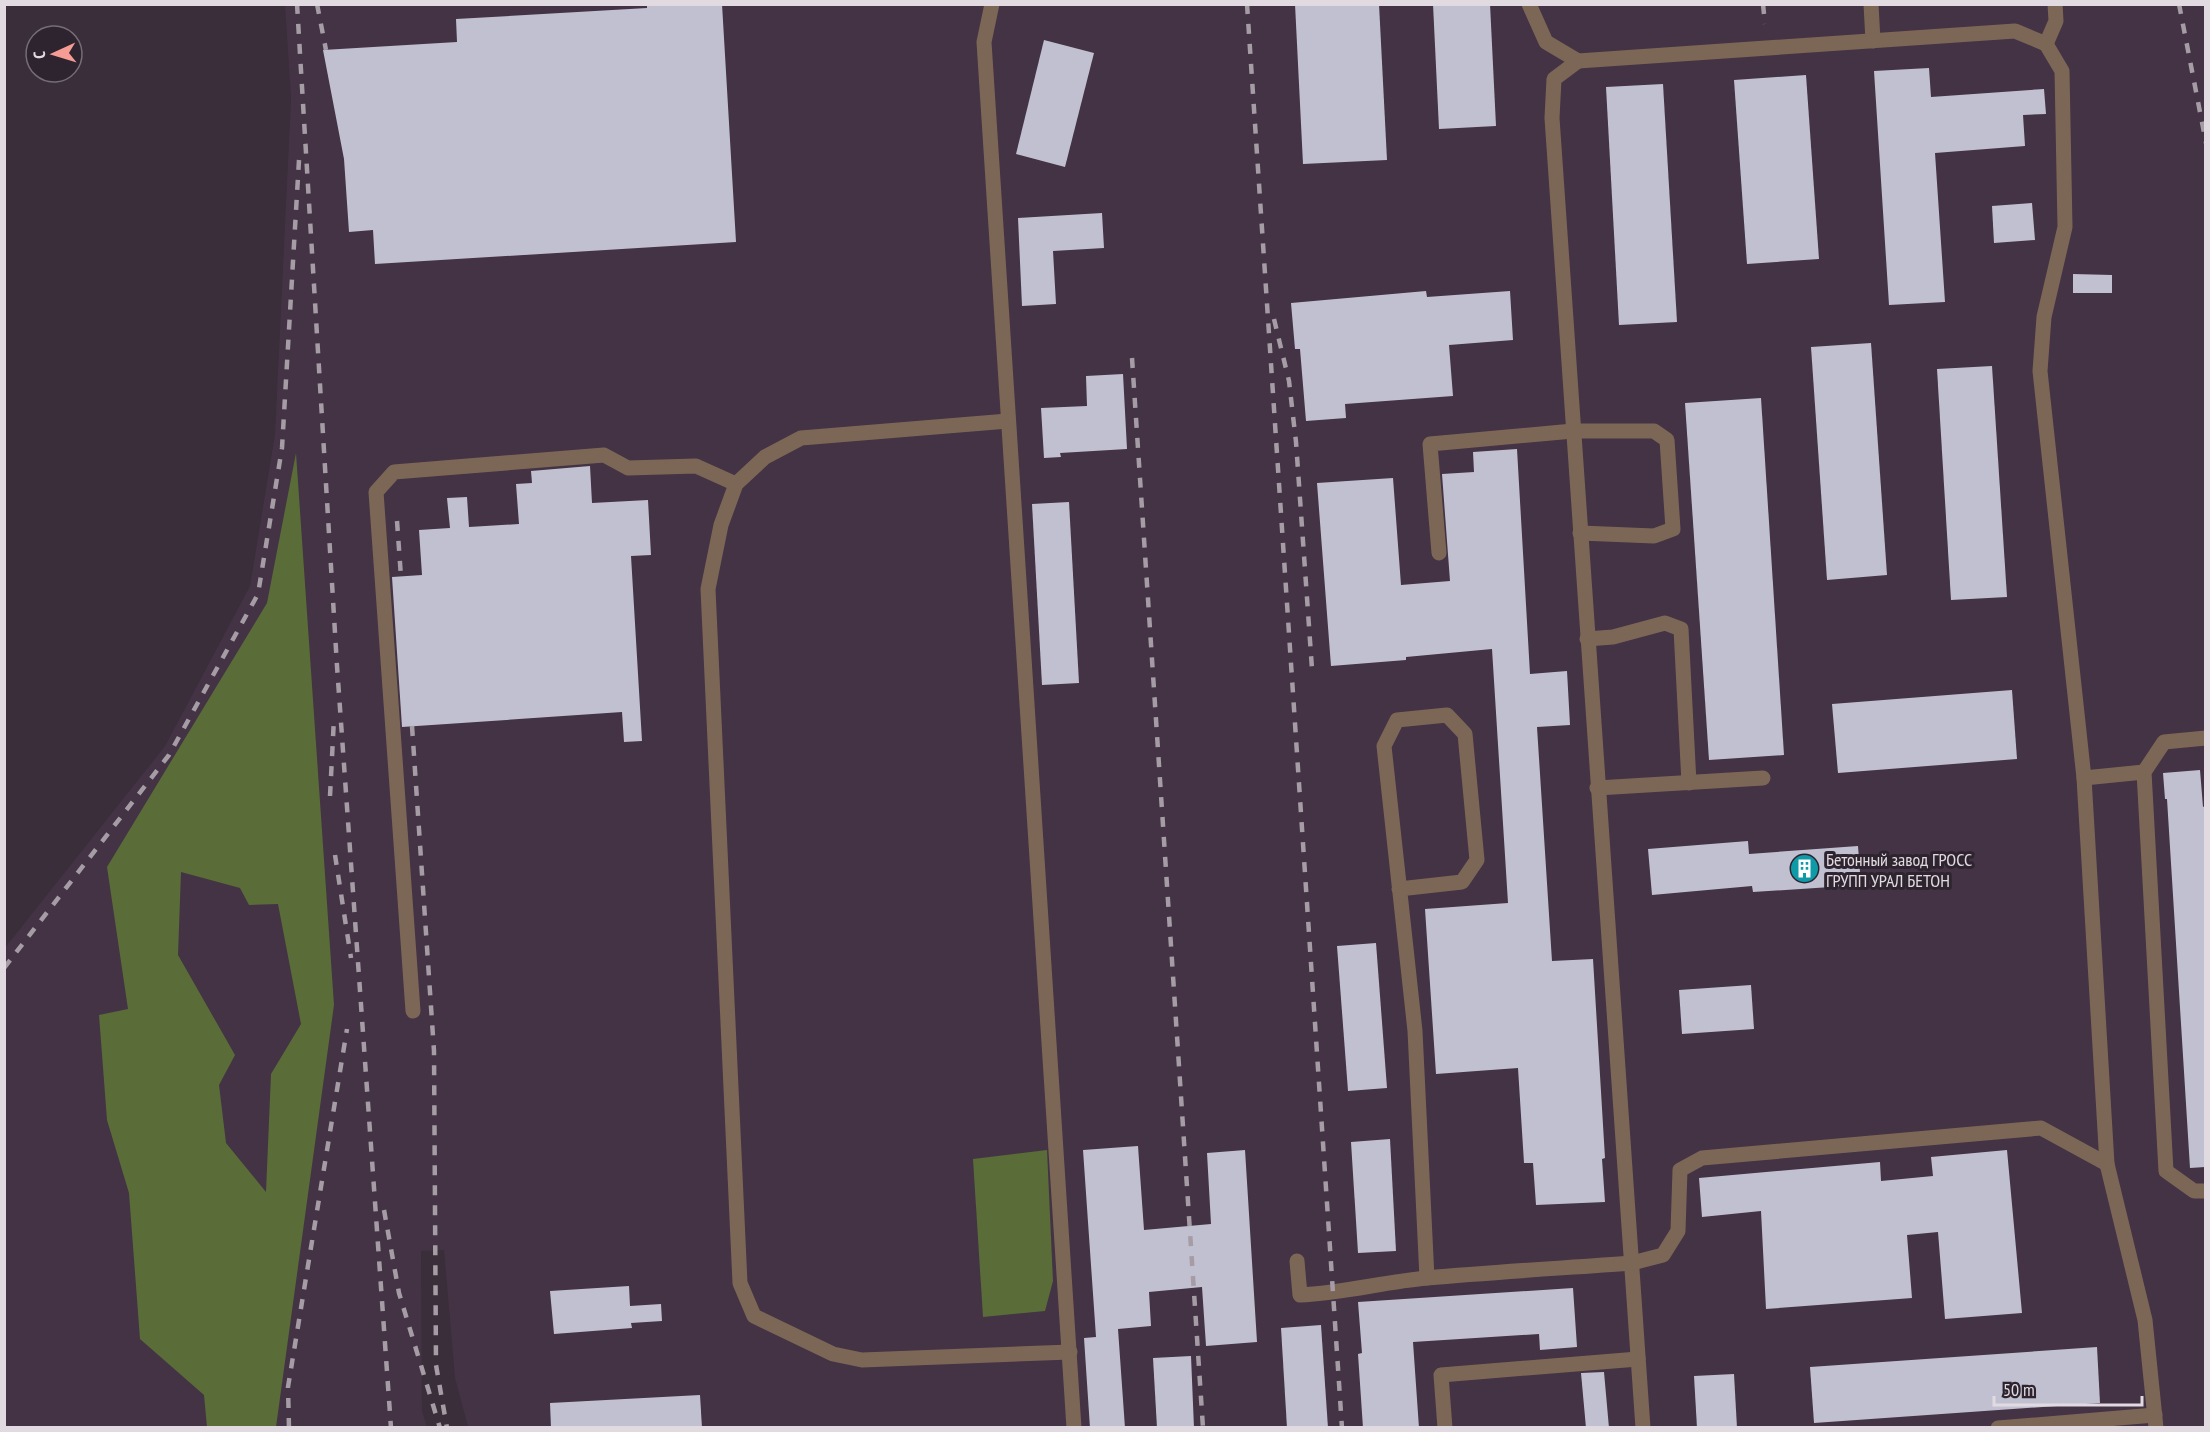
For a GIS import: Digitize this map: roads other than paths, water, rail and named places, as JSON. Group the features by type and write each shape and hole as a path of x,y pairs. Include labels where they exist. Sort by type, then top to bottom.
{"lane":[{"path":"992,4 984,42 1074,1428"},
{"path":"1529,4 1546,42 1578,61"},
{"path":"1871,4 1873,41"},
{"path":"2046,44 2056,21 2055,4"},
{"path":"1643,1428 1552,118 1554,79 1578,61 2015,32 2046,44 2062,71 2065,227 2044,317 2040,371 2084,778 2107,1164 2145,1320 2156,1421 1998,1428"},
{"path":"1008,421 801,438 765,457 736,484 721,525 708,589 740,1283 754,1316 833,1354 862,1360 1070,1352"},
{"path":"1439,553 1430,444 1573,431 1654,431 1667,440 1673,529 1654,536 1580,533"},
{"path":"413,1011 376,492 394,472 604,455 628,468 696,466 736,484"},
{"path":"1587,639 1613,637 1665,623 1681,629 1689,783"},
{"path":"1399,890 1462,882 1477,860 1465,734 1447,715 1397,720 1384,746 1399,890 1415,1031 1427,1278"},
{"path":"2205,738 2164,742 2145,772 2166,1171 2194,1191 2205,1191"},
{"path":"2084,778 2145,772"},
{"path":"1597,788 1763,778"},
{"path":"1297,1261 1300,1295 1333,1293 1367,1285 1427,1278 1632,1263 1663,1255 1678,1231 1680,1170 1702,1158 2041,1128 2107,1164"},
{"path":"1445,1428 1441,1375 1638,1359"}],"railway":[{"path":"297,4 337,666 391,1428"},
{"path":"317,4 326,50"},
{"path":"1247,4 1342,1428"},
{"path":"1763,4 1765,24"},
{"path":"2179,4 2206,143"},
{"path":"4,968 169,755 258,594 282,448 299,160"},
{"path":"1274,319 1289,381 1296,442 1312,669"},
{"path":"1132,358 1203,1428"},
{"path":"397,521 401,577"},
{"path":"330,796 334,718"},
{"path":"412,726 434,1051 436,1365 447,1428"},
{"path":"335,855 351,958"},
{"path":"289,1428 288,1387 347,1029"},
{"path":"384,1210 399,1293 440,1428"}],"place":[{"name":"Бетонный завод ГРОСС ГРУПП УРАЛ БЕТОН","path":"1805,869"}]}
